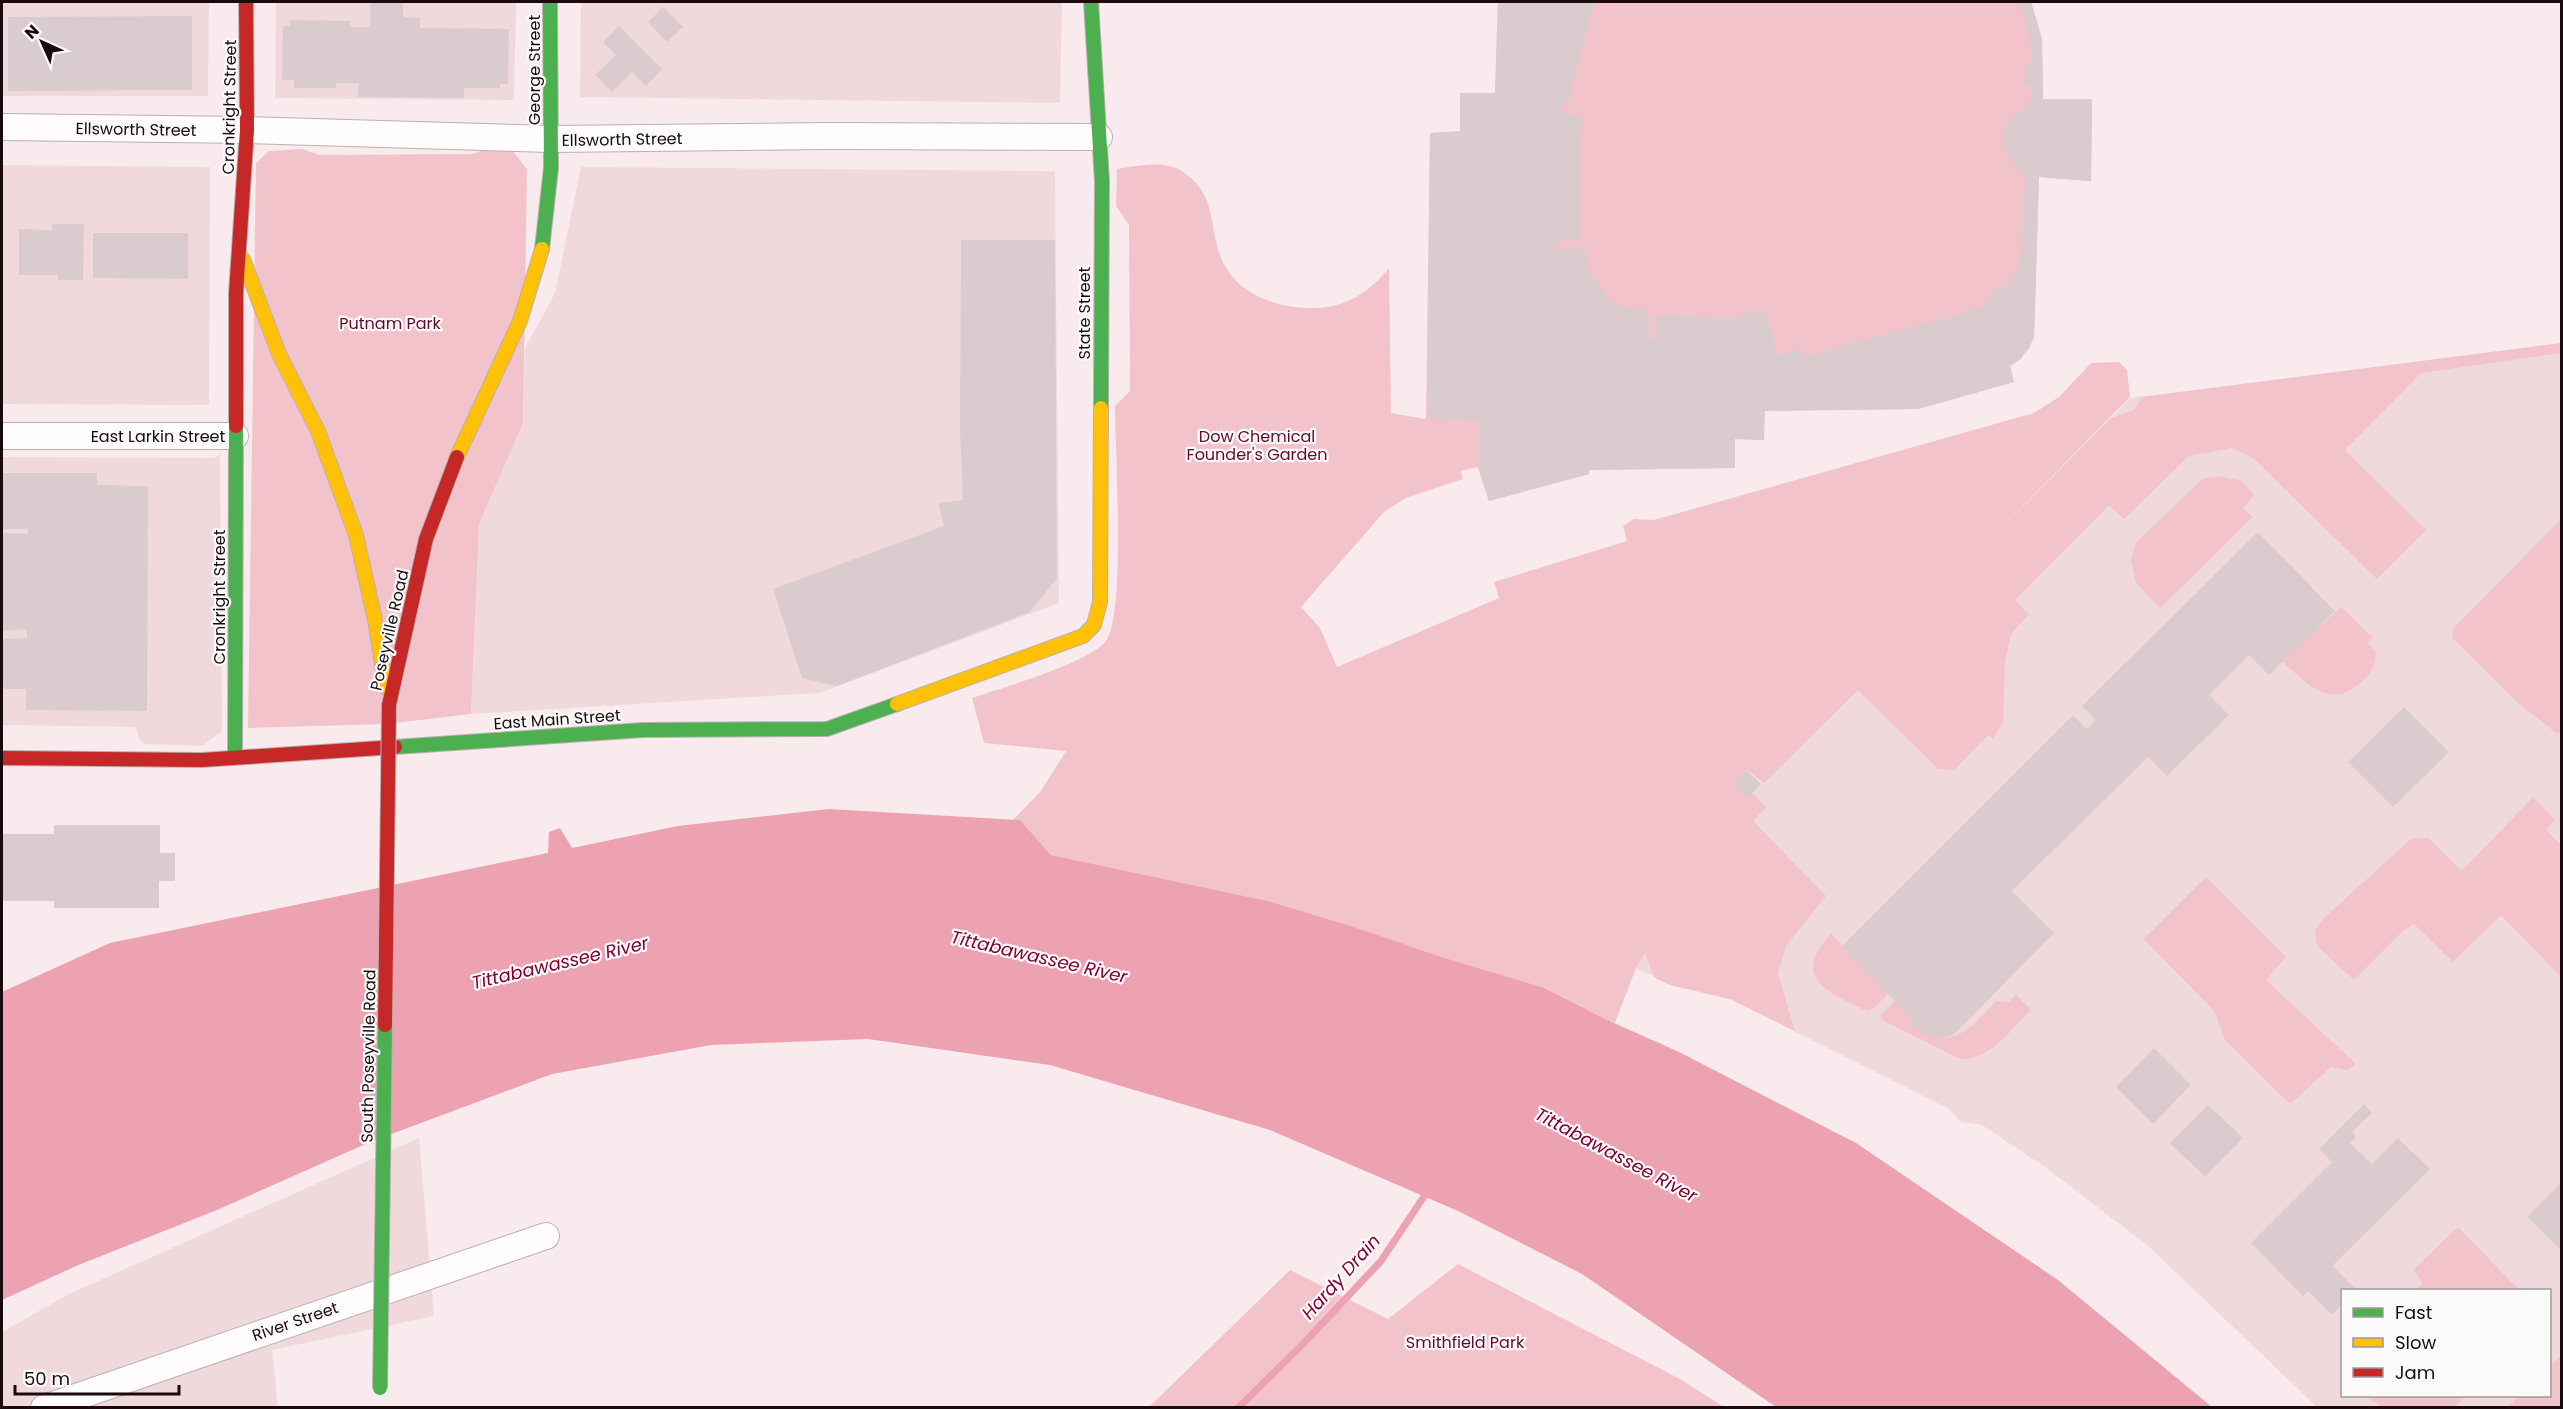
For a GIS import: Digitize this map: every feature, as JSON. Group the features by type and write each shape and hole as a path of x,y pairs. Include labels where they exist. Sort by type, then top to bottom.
{"street":[{"name":"Cronkright Street","path":"240,249 247,130 246,2"},
{"name":"George Street","path":"550,2 550,140"},
{"name":"State Street","path":"1091,2 1102,181 1100,602 1094,625"},
{"name":"Ellsworth Street","path":"2,128 247,130 550,140 830,136 1099,137"},
{"name":"Poseyville Road","path":"389,705 429,530 461,448 503,364 539,265 548,209 550,140"},
{"name":"Poseyville Road","path":"240,249 279,354 318,431 356,535 375,620 389,705"},
{"name":"East Larkin Street","path":"2,435 235,436 236,293 240,249"},
{"name":"Cronkright Street","path":"235,436 235,757"},
{"name":"East Main Street","path":"2,758 202,760 643,730 827,729 1083,636 1094,625"},
{"name":"South Poseyville Road","path":"380,1393 389,705"},
{"name":"River Street","path":"44,1407 546,1236"}],"shaded area":[{"path":"2,2 209,2 208,96 2,96"},
{"path":"276,2 516,2 514,100 275,98"},
{"path":"581,2 1062,2 1060,103 580,97"},
{"path":"2,165 210,167 209,405 2,404"},
{"path":"581,167 1055,171 1059,603 820,693 471,714 479,524 523,423 525,348 555,293"},
{"path":"2561,343 2561,1407 2317,1407 2146,1244 2042,1165 1982,1125 1961,1122 1949,1109 1730,999 1670,985 1636,968 1737,793 1734,783 1747,770 1754,777 2131,398"},
{"path":"220,454 222,731 202,746 145,744 139,739 136,727 2,725 2,457 214,458"},
{"path":"419,1138 434,1316 272,1350 278,1407 2,1407 2,1332 71,1293"}],"green space":[{"name":"Dow Chemical Founder's Garden","path":"1498,2 2031,2 2042,39 2043,99 2092,99 2091,181 2039,177 2034,337 2029,349 2010,366 2014,382 1918,409 1765,411 1764,440 1735,439 1735,468 1589,470 1589,474 1489,501 1478,467 1461,471 1463,479 1406,498 1385,511 1301,607 1320,628 1337,667 1499,598 1494,582 1627,541 1623,526 1634,519 1654,520 2034,413 2059,397 2091,363 2119,362 2127,370 2130,397 1970,560 2111,418 2134,410 2142,397 2561,343 2561,353 2421,373 2345,450 2426,530 2377,579 2253,458 2232,448 2189,456 2124,519 2109,505 2015,600 2029,614 2011,634 2005,663 2003,722 1993,738 1988,735 1954,770 1938,769 1858,690 1764,783 1747,770 1734,783 1748,798 1752,793 1766,807 1753,821 1826,896 1786,946 1778,974 1795,1031 1730,999 1670,985 1655,978 1645,953 1636,968 1615,1023 1351,926 1268,901 1051,855 1020,820 1013,820 1041,791 1066,751 984,743 972,698 1044,674 1082,658 1106,641 1112,625 1118,566 1115,406 1130,391 1129,225 1116,206 1117,169 1165,165 1180,170 1192,179 1206,199 1217,246 1228,271 1237,282 1260,297 1302,308 1337,305 1357,297 1382,277 1389,268 1391,413 1426,419 1430,133 1460,131 1460,93 1495,93"},
{"name":"Putnam Park","path":"302,149 320,155 472,154 488,149 512,150 527,169 523,423 479,524 471,714 386,724 248,728 256,163 269,151"},
{"path":"2219,476 2242,481 2254,495 2243,508 2253,517 2160,608 2136,583 2131,560 2136,543 2202,479"},
{"path":"2561,519 2561,733 2556,733 2517,702 2452,638 2453,629"},
{"path":"2341,607 2373,638 2368,643 2376,653 2371,671 2358,685 2347,692 2327,693 2308,684 2282,661"},
{"path":"2533,797 2555,820 2546,830 2561,845 2561,977 2501,915 2453,962 2414,924 2404,930 2354,980 2317,946 2315,930 2323,919 2411,839 2428,838 2462,871"},
{"path":"2206,877 2286,957 2266,980 2356,1064 2347,1070 2331,1067 2290,1104 2225,1040 2215,1012 2144,939"},
{"path":"1831,934 1888,994 1873,1009 1867,1011 1840,998 1819,983 1814,973 1814,962 1819,949"},
{"path":"2016,995 2031,1010 1999,1042 1981,1055 1971,1058 1960,1059 1882,1020 1880,1016 1895,1001 1912,1019 1909,1024 1937,1037 1948,1037 1958,1035 1967,1029 1996,1001 2009,1002"},
{"path":"2458,1227 2518,1289 2417,1289 2423,1283 2413,1270"},
{"name":"Smithfield Park","path":"1458,1264 1680,1379 1724,1407 1149,1407 1290,1270 1388,1319"},
{"path":"2561,1355 2561,1407 2508,1407 2519,1397 2551,1397 2551,1366"},
{"path":"2366,1397 2465,1397 2454,1408 2381,1407"}],"water":[{"name":"Tittabawassee River","path":"829,809 1020,820 1051,855 1268,901 1544,988 1605,1019 1679,1052 1856,1143 2058,1280 2212,1407 1776,1407 1582,1274 1458,1211 1270,1130 1050,1065 868,1039 711,1045 552,1074 370,1142 217,1210 76,1266 2,1300 2,992 110,943 548,853 549,832 560,828 572,848 678,826"}],"building":[{"path":"371,2 403,2 403,17 420,18 420,28 509,29 508,84 500,84 500,88 464,88 464,98 358,97 359,83 336,83 336,88 294,88 294,80 282,80 283,26 290,26 290,20 350,21 350,27 370,27"},
{"path":"1498,2 1600,2 1593,6 1568,103 1564,102 1561,112 1584,118 1579,134 1579,240 1555,241 1555,249 1585,248 1588,270 1609,300 1622,306 1648,311 1649,340 1656,340 1656,315 1745,318 1746,312 1766,312 1777,356 1801,348 1805,357 1980,308 1992,299 1990,296 2002,284 2006,286 2016,272 2021,256 2025,172 2020,171 2010,160 2004,141 2004,130 2009,120 2030,105 2031,84 2024,84 2026,66 2032,65 2031,48 2027,26 2018,2 2031,2 2042,39 2043,99 2092,99 2091,181 2039,177 2034,337 2021,359 2010,366 2014,382 1918,409 1764,411 1764,440 1735,439 1735,468 1588,470 1589,474 1489,501 1478,467 1480,421 1427,419 1430,133 1460,132 1460,93 1495,93"},
{"path":"663,7 683,27 667,42 648,22"},
{"path":"192,16 192,90 8,91 8,17"},
{"path":"619,26 662,69 646,86 632,72 612,92 595,75 616,55 603,42"},
{"path":"52,224 84,224 83,280 58,280 58,275 19,275 19,229 52,230"},
{"path":"93,233 188,233 188,279 93,278"},
{"path":"961,240 1055,240 1057,578 1030,612 837,686 802,678 773,589 944,526 938,503 963,500 960,430"},
{"path":"2,473 97,473 97,485 148,486 147,711 26,710 26,689 5,689 2,685 2,639 27,638 27,629 2,631 2,533 28,534 28,529 2,529"},
{"path":"2258,532 2335,611 2269,675 2249,655 2209,695 2229,715 2167,776 2148,757 2012,891 2054,933 1953,1035 1940,1038 1924,1034 1908,1023 1912,1019 1842,946 2073,715 2087,729 2096,720 2082,706"},
{"path":"2404,707 2449,752 2393,807 2348,762"},
{"path":"1747,770 1761,784 1748,798 1734,783"},
{"path":"54,825 160,825 160,853 175,853 175,881 159,881 159,908 54,908 54,901 2,901 2,834 54,834"},
{"path":"2154,1048 2191,1085 2153,1124 2116,1087"},
{"path":"2364,1104 2372,1113 2352,1132 2356,1137 2350,1143 2372,1164 2398,1138 2430,1169 2332,1266 2356,1289 2341,1289 2341,1305 2332,1315 2308,1291 2303,1296 2251,1243 2332,1162 2319,1149"},
{"path":"2208,1105 2243,1138 2205,1177 2170,1143"},
{"path":"2562,1182 2562,1251 2527,1217"}],"waterway":[{"name":"Hardy Drain","path":"1238,1408 1303,1344 1381,1261 1429,1189"}],"traffic: fast":[{"path":"542,249 551,168 550,2"},
{"path":"1091,2 1102,181 1101,408"},
{"path":"235,757 236,426"},
{"path":"395,747 643,730 827,729 897,704"},
{"path":"380,1388 385,1025"}],"traffic: slow":[{"path":"457,457 520,321 542,249"},
{"path":"243,259 279,354 318,431 356,535 375,620 386,688"},
{"path":"897,704 1083,636 1094,625 1100,602 1101,408"}],"traffic: jam":[{"path":"236,426 236,293 247,130 246,2"},
{"path":"389,705 426,539 457,457"},
{"path":"385,1025 389,705"},
{"path":"2,758 202,760 395,747"}]}
